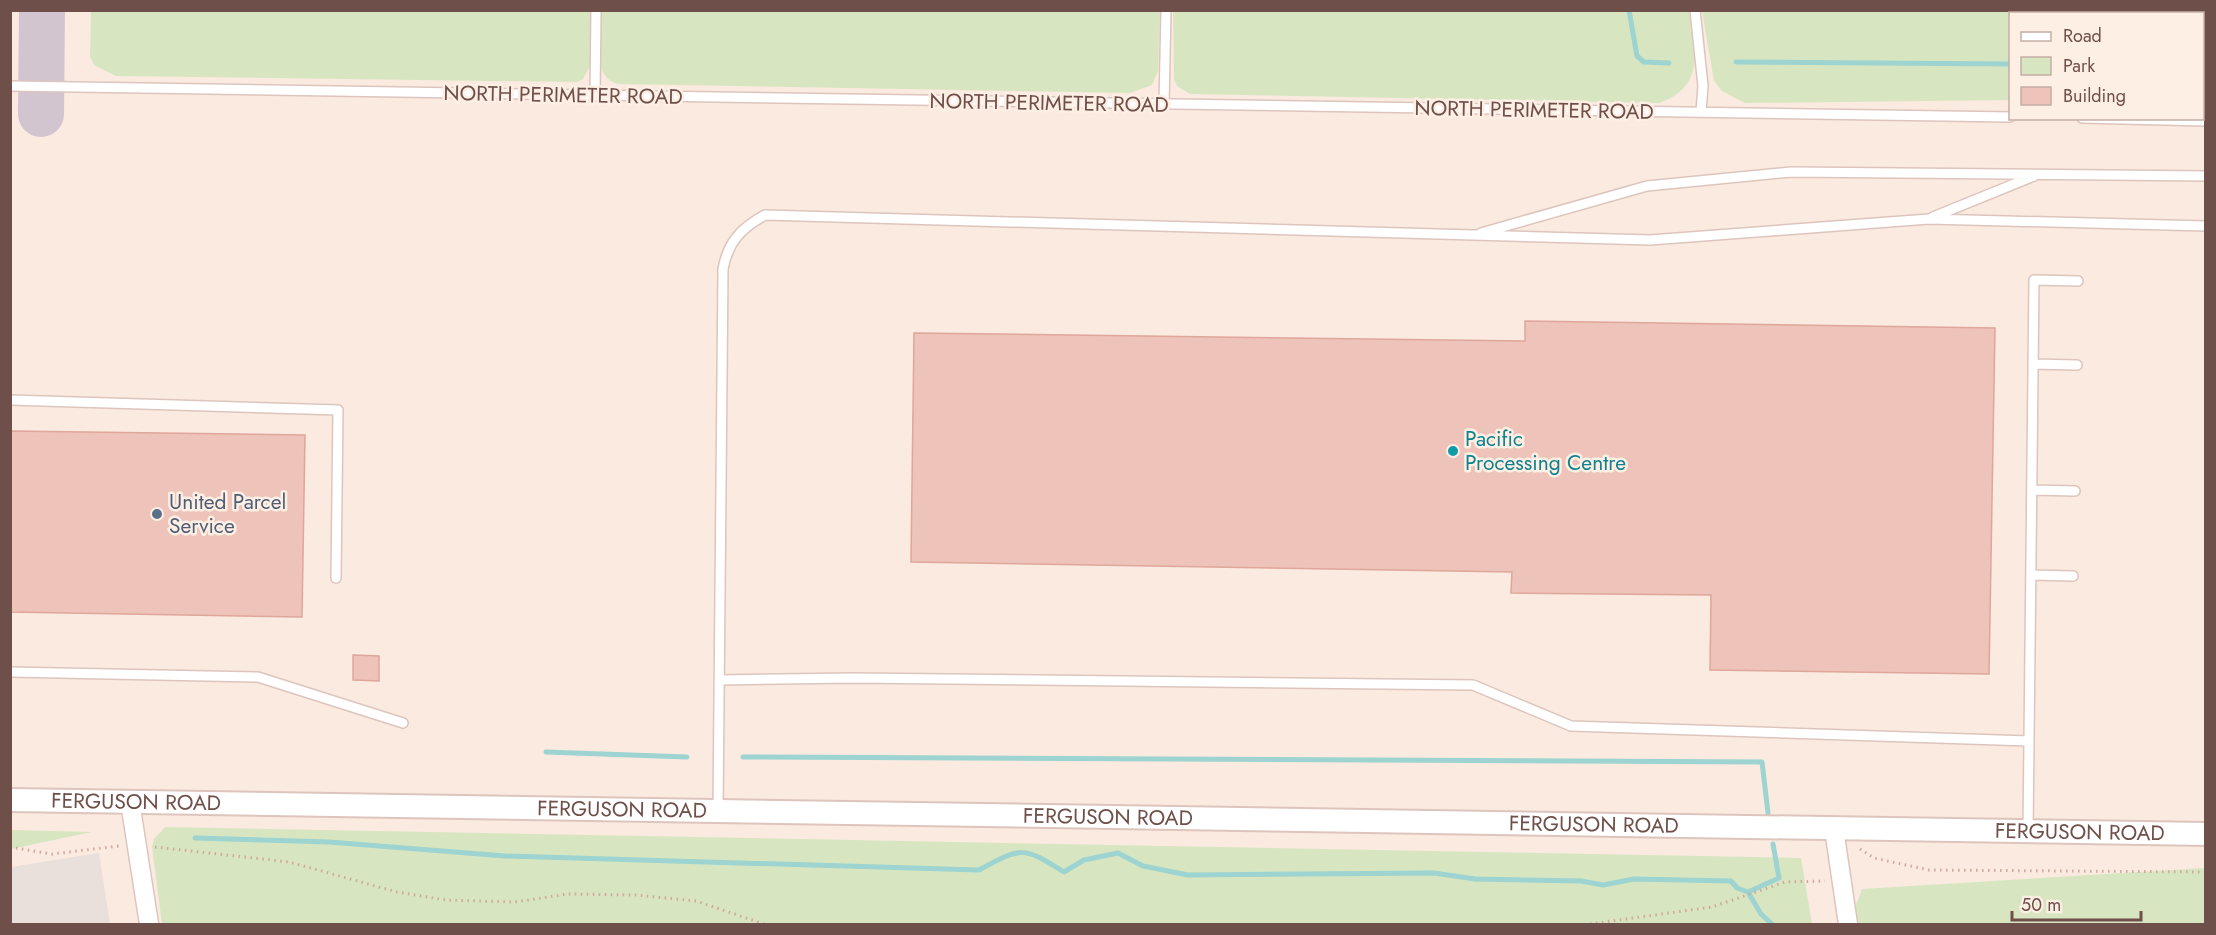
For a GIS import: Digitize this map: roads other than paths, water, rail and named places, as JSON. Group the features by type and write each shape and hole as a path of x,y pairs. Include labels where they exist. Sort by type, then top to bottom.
{"street":[{"name":"FERGUSON ROAD","path":"10,800 718,813 2205,834"},
{"path":"130,802 149,924"},
{"path":"1834,828 1848,924"}],"lane":[{"path":"595,96 596,10"},
{"path":"1164,104 1166,10"},
{"path":"1695,10 1703,86 1701,112"},
{"name":"NORTH PERIMETER ROAD","path":"10,86 2009,117"},
{"path":"2164,120 2205,121"},
{"path":"1473,235 1647,186 1791,172 2205,176"},
{"path":"1929,219 2039,174"},
{"path":"718,813 723,269 729,246 739,232 765,214 1650,240 1929,219 2205,226"},
{"path":"2028,832 2034,280 2078,281"},
{"path":"2033,364 2077,365"},
{"path":"10,400 338,410 336,578"},
{"path":"2032,490 2075,491"},
{"path":"2031,575 2073,576"},
{"path":"10,672 258,677 403,723"},
{"path":"719,680 864,678 1473,685 1571,726 2029,741"}],"waterway":[{"path":"1629,10 1637,56 1644,62 1669,63"},
{"path":"1736,62 2009,64"},
{"path":"546,752 687,757"},
{"path":"743,757 1762,762 1768,813"},
{"path":"195,838 329,842 505,856 979,870 1004,857 1022,853 1039,857 1064,872 1084,860 1118,853 1143,866 1188,875 1434,873 1475,879 1581,881 1603,885 1634,879 1731,881 1737,888 1748,892"},
{"path":"1772,924 1761,914 1748,892 1779,878 1773,844"}],"place":[{"name":"Pacific Processing Centre","path":"1453,451"},
{"name":"United Parcel Service","path":"157,514"}]}
